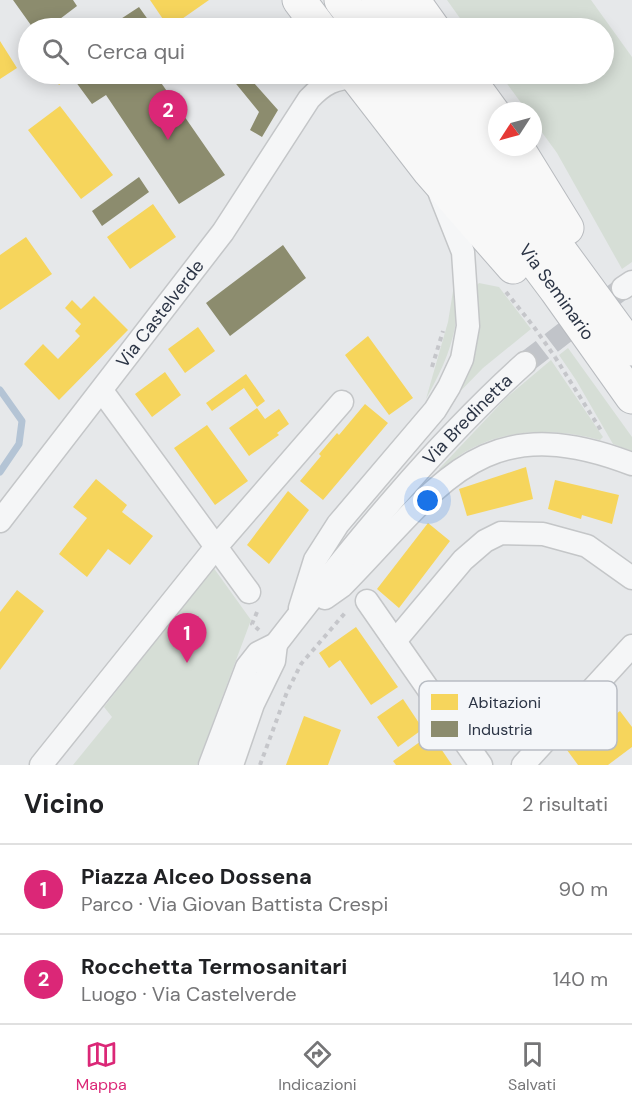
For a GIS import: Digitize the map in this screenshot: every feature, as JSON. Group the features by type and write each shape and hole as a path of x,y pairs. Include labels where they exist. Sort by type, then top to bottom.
{"highway":[{"path":"299,0 312,18"},
{"path":"341,0 354,18"},
{"path":"378,0 391,18"},
{"path":"413,0 426,18"},
{"path":"362,84 429,171 547,304 624,354"},
{"path":"405,84 499,169 592,269 624,354"},
{"path":"438,84 499,169"},
{"path":"472,84 488,106"},
{"name":"Via Seminario","path":"499,169 556,290 624,354 632,397"}],"street":[{"name":"Via Castelverde","path":"309,99 313,84"},
{"name":"Via Castelverde","path":"0,521 102,392 223,232 309,99 326,84"},
{"path":"296,618 315,560 332,533 435,410 449,387 462,358 468,326 467,280 463,252 429,171"},
{"name":"Via Bredinetta","path":"296,618 443,446 489,395 525,363"},
{"path":"102,392 249,592"},
{"path":"42,765 216,547 342,402"},
{"path":"210,765 247,667 258,653 276,644 296,618 342,586 437,489 476,459 504,448 528,444 560,443 602,453 632,464"},
{"path":"395,641 463,560 485,541 501,533 543,534 587,546 632,578"},
{"path":"367,601 423,681"},
{"path":"232,765 253,704 274,661 276,644"},
{"path":"600,681 632,646"},
{"path":"471,750 481,765"},
{"path":"523,765 537,750"}],"path":[{"path":"467,280 499,284 534,327 605,437 602,453"},
{"path":"431,370 445,322"},
{"path":"260,765 287,692 301,664 346,611"}],"shaded area":[{"path":"447,0 591,0 604,18 460,18"},
{"path":"614,32 632,57 632,262 622,269 557,153 542,132 542,102 520,102 507,84 614,84"},
{"path":"479,283 499,287 531,329 483,368 441,411 475,287"},
{"path":"454,285 457,314 455,329 446,358 426,399 448,322"},
{"path":"568,348 632,437 632,451 613,444 559,355"},
{"path":"551,360 603,437 600,440 558,433 516,434 477,446 458,456 441,470 439,469 506,398"},
{"path":"213,567 251,620 197,765 73,765 112,717 104,707"}],"building: Abitazioni":[{"path":"150,0 209,0 183,18 162,18"},
{"path":"0,41 17,68 0,79"},
{"path":"60,106 113,175 81,199 28,130"},
{"path":"153,204 176,237 130,269 107,237"},
{"path":"26,237 52,274 0,310 0,255"},
{"path":"94,296 128,330 59,400 24,364 43,344 58,359 80,336 75,331 81,324 65,308 72,300 81,309"},
{"path":"198,327 215,351 185,373 168,349"},
{"path":"368,336 413,398 389,415 345,355"},
{"path":"165,372 181,395 152,417 135,394"},
{"path":"246,374 265,401 257,407 244,388 212,411 206,403"},
{"path":"365,404 388,423 323,500 300,481 321,456 319,454 337,433 339,435"},
{"path":"257,408 265,419 279,409 289,424 277,433 279,435 249,456 229,428"},
{"path":"207,425 248,481 215,505 174,448"},
{"path":"526,467 533,499 467,516 459,489"},
{"path":"96,479 127,505 122,512 153,536 130,565 108,549 87,577 59,554 87,518 73,507"},
{"path":"555,480 619,495 612,524 582,515 581,519 548,509"},
{"path":"288,491 309,510 269,564 247,545"},
{"path":"428,523 450,541 399,608 377,589"},
{"path":"17,590 44,611 0,670 0,612"},
{"path":"356,627 398,687 371,705 340,660 329,668 319,653"},
{"path":"403,699 419,723 419,732 398,747 377,717"},
{"path":"620,711 632,727 632,747 608,765 578,765 567,750 617,750 617,713"},
{"path":"304,716 341,730 328,765 286,765"},
{"path":"419,743 419,750 442,750 452,765 396,765 393,761"}],"building: Industria":[{"path":"13,0 73,0 77,6 61,18 26,18"},
{"path":"139,7 147,18 122,18"},
{"path":"77,84 162,84 225,175 179,204 106,95 92,104"},
{"path":"236,84 255,84 278,110 262,137 250,130 259,112"},
{"path":"139,177 149,192 102,226 92,211"},
{"path":"283,245 306,278 230,336 206,303"}],"waterway":[{"path":"0,390 22,421 19,444 0,472"}],"tunnel":[{"path":"525,363 623,288"}],"place":[{"name":"Rocchetta Termosanitari","path":"168,140"},
{"name":"Piazza Alceo Dossena","path":"187,663"}]}
